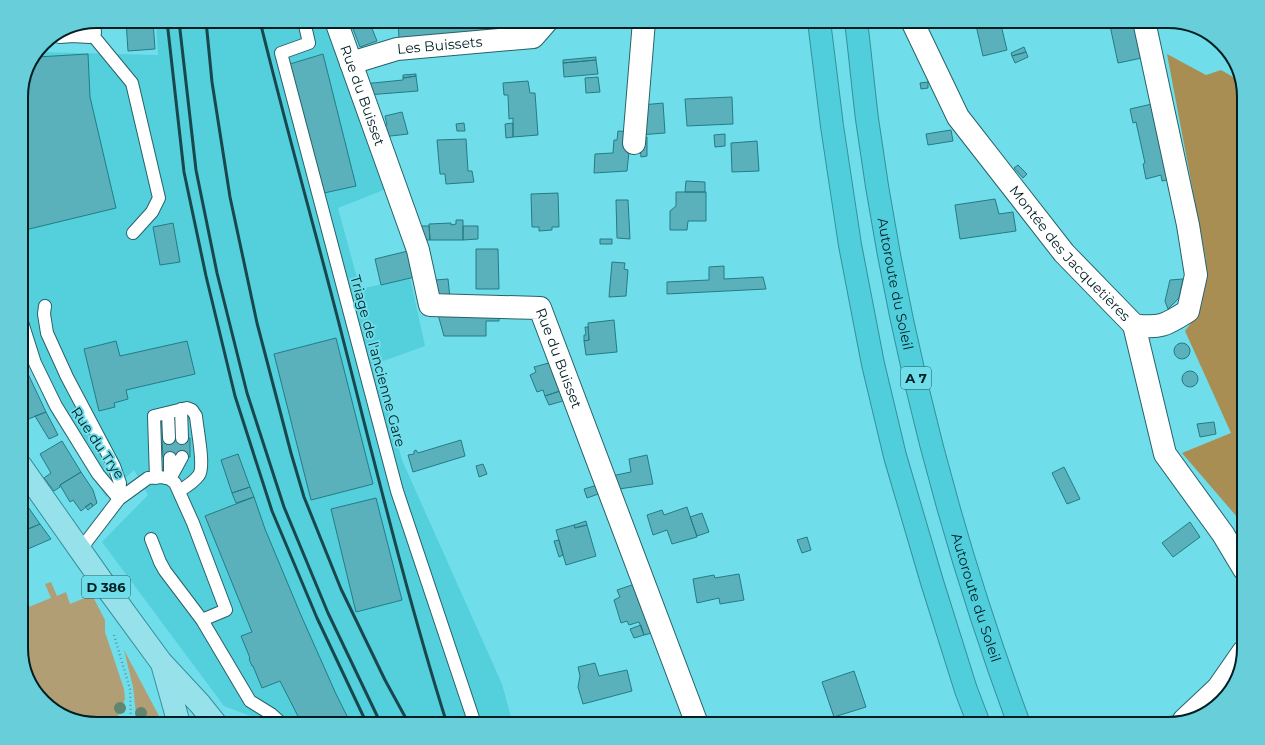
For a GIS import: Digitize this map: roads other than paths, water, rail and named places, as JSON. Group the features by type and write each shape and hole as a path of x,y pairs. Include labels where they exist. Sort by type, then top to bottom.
{"highway":[{"path":"820,28 832,126 849,238 873,364 895,456 932,582 966,690 976,717"},
{"name":"Autoroute du Soleil","path":"857,28 871,142 886,237 910,352 933,449 966,568 1001,677 1016,717"}],"main road":[{"name":"D 386","path":"28,476 161,662 210,717"},
{"name":"D 386","path":"161,662 177,717"}],"street":[{"name":"Rue du Buisset","path":"338,28 418,250 430,305 540,308 694,717"},
{"name":"Les Buissets","path":"351,63 397,49 533,38 541,28"},
{"path":"634,143 643,28"},
{"name":"Montée des Jacquetières","path":"916,28 958,117 1064,253 1134,325 1149,327 1168,324 1188,311 1196,275 1188,225 1146,28"},
{"path":"1134,325 1165,454 1223,534 1237,557"},
{"path":"1192,713 1218,688 1235,663"}],"lane":[{"name":"Triage de l'ancienne Gare","path":"306,28 309,43 280,53 397,491 473,717"},
{"path":"89,29 132,83 159,198 152,212 133,233"},
{"name":"Rue du Trye","path":"45,306 44,314 47,333 66,377 114,466 120,483 119,499"},
{"name":"Rue du Trye","path":"28,341 35,363 56,406 98,474 119,499"},
{"path":"156,478 154,416 187,408 192,410 196,416 202,466 200,475 179,491"},
{"path":"181,409 182,438"},
{"path":"168,413 169,438"},
{"path":"170,479 182,457"},
{"path":"170,458 170,479"},
{"path":"80,550 119,499 148,478 161,477 170,479 176,483 226,610 202,620"},
{"path":"150,539 165,571 202,620 250,701 274,717"}],"railway":[{"path":"168,28 184,172 206,276 235,396 272,511 317,618 364,717"},
{"path":"180,28 196,170 217,273 247,393 284,507 328,613 378,717"},
{"path":"207,28 212,82 230,197 257,323 291,453 304,497 341,589 385,680 405,717"},
{"path":"262,28 392,532 445,717"}]}
